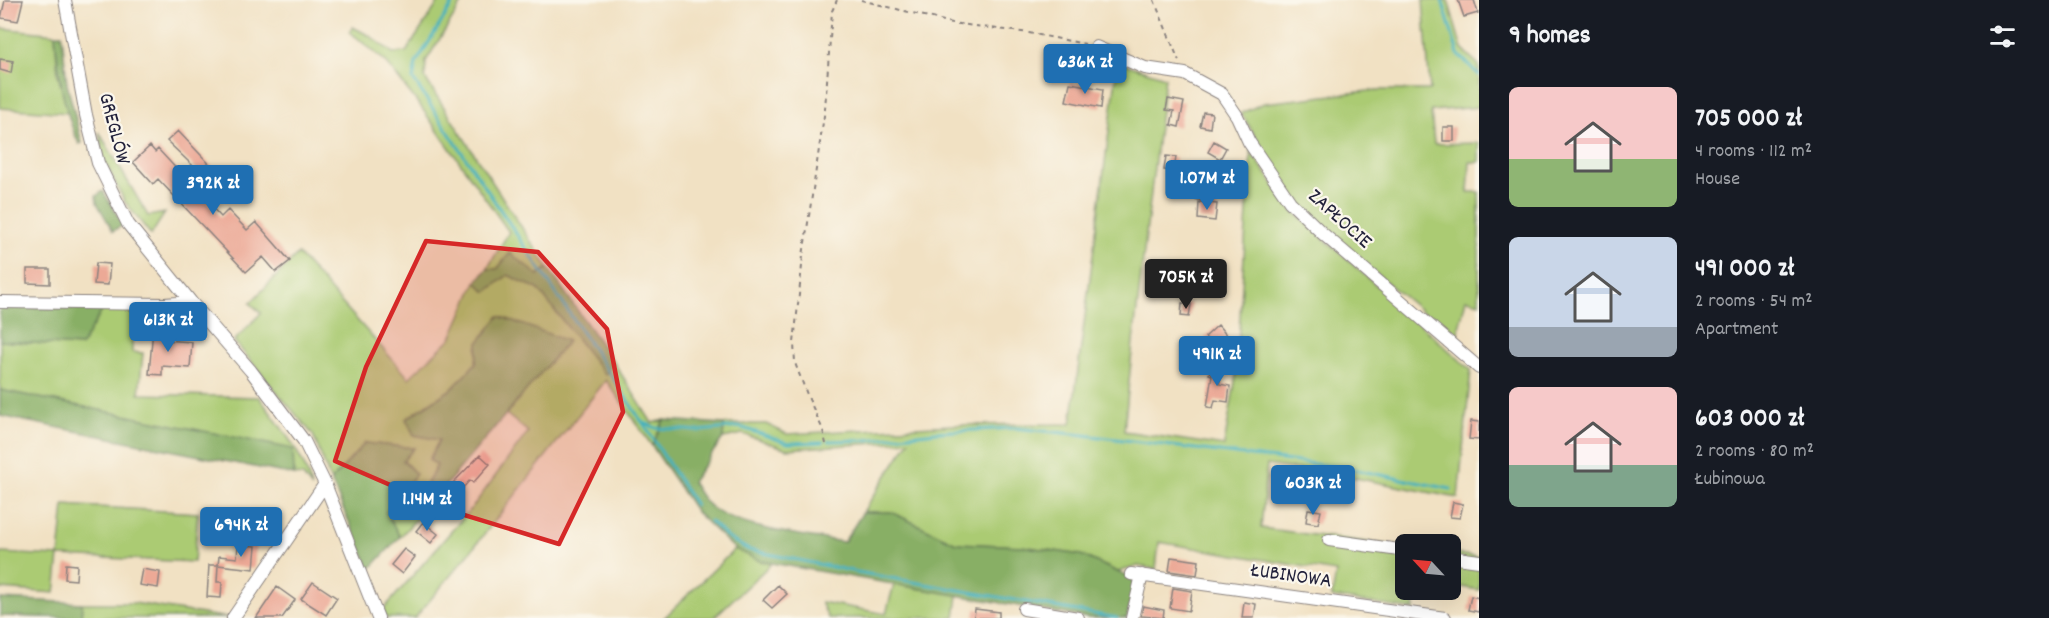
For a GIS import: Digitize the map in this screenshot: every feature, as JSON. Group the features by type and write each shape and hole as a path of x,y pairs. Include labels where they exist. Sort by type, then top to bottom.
{"street":[{"name":"GREGLÓW","path":"65,0 86,115 98,163 128,224 251,371 304,441 325,484 378,618"},
{"name":"ZAPŁOCIE","path":"1096,47 1145,68 1185,75 1222,94 1237,116 1249,142 1290,202 1322,233 1479,368"},
{"path":"0,302 155,304 191,302"},
{"path":"233,618 325,484"},
{"path":"1329,540 1395,549"},
{"path":"1461,559 1479,561"},
{"name":"ŁUBINOWA","path":"1132,618 1137,574 1445,618"},
{"path":"1024,609 1078,618"}],"path":[{"path":"826,444 823,430 795,363 794,343 803,256 825,109 832,11 837,0"},
{"path":"861,0 951,23 1029,33 1096,47"},
{"path":"1154,0 1185,75"}],"highlighted area":[{"path":"426,241 538,252 607,329 623,412 559,544 448,510 335,461 366,367"}],"green space":[{"path":"440,0 464,0 426,61 425,78 548,268 538,275 487,269 509,232 421,107 385,61 350,32 353,27 393,53 406,52"},
{"path":"1423,0 1448,0 1462,49 1479,65 1479,107 1431,111 1434,144 1479,143 1479,162 1470,162 1468,192 1479,192 1479,303 1466,299 1456,340 1331,236 1294,199 1241,113 1264,103 1377,90 1430,90"},
{"path":"0,28 55,34 58,75 68,113 0,108"},
{"path":"55,34 62,34 67,84 82,143 79,144 73,131 62,90"},
{"path":"1118,62 1165,77 1124,431 1224,446 1236,376 1251,152 1294,212 1471,370 1458,498 1340,475 1267,465 1261,528 1395,546 1395,600 1415,600 1414,610 1332,597 1336,572 1159,542 1156,569 1138,566 1118,572 1081,555 1021,546 956,543 891,512 863,512 909,441 787,449 743,434 723,438 724,424 766,424 787,434 953,425 1071,424"},
{"path":"99,132 148,216 165,213 151,235 125,202 103,158"},
{"path":"103,191 123,225 113,231 97,203 96,196"},
{"path":"510,253 538,275 548,268 613,361 605,375 538,289 508,275 486,292 476,282 487,269 497,269"},
{"path":"298,254 409,378 451,338 476,282 486,292 508,275 538,289 605,374 613,361 652,423 664,420 652,446 606,380 415,618 386,618 383,610 474,505 528,432 506,414 567,342 478,343 476,363 453,388 407,418 439,440 437,465 422,493 434,499 400,537 386,512 416,474 403,460 414,448 365,443 331,481 313,435 234,341 261,313 250,303"},
{"path":"0,306 103,309 81,346 0,341"},
{"path":"103,309 133,310 132,352 143,353 139,394 259,397 297,452 312,488 303,476 294,475 292,449 0,390 0,341 80,346"},
{"path":"499,316 568,341 434,499 422,494 437,465 429,460 439,440 414,435 406,419 453,388 476,363 478,343"},
{"path":"0,390 293,449 294,475 0,416"},
{"path":"664,420 724,424 723,438 692,482 706,503 724,515 775,531 844,542 863,512 891,512 956,543 1021,546 1081,555 1135,580 1127,618 1088,618 760,561 735,549 696,512 652,446"},
{"path":"365,443 414,448 403,461 416,474 386,512 400,537 370,569 331,481"},
{"path":"64,505 198,513 194,562 59,556"},
{"path":"735,549 760,561 772,563 713,618 664,618"},
{"path":"0,553 59,556 55,593 0,589"},
{"path":"1461,555 1479,557 1479,590 1461,587"},
{"path":"894,584 958,595 955,618 828,618 821,602 886,614"},
{"path":"0,599 82,603 81,618 0,616"},
{"path":"82,603 134,603 228,618 81,618"}],"building":[{"path":"5,0 23,0 18,21 1,18"},
{"path":"1458,0 1474,0 1478,13 1464,17"},
{"path":"0,59 13,61 11,73 0,70"},
{"path":"1070,83 1103,89 1101,108 1066,101"},
{"path":"1168,99 1184,102 1179,127 1171,125 1174,111 1166,110"},
{"path":"1203,112 1212,113 1210,128 1200,126"},
{"path":"1443,127 1454,127 1454,141 1443,141"},
{"path":"178,131 219,174 210,182 167,141"},
{"path":"1214,141 1226,148 1220,159 1208,152"},
{"path":"150,146 155,152 158,149 221,217 228,210 247,230 256,222 290,261 276,272 263,257 246,272 158,179 153,184 133,162"},
{"path":"1166,156 1176,157 1174,171 1164,170"},
{"path":"1195,166 1205,167 1202,183 1208,184 1205,201 1184,197 1187,180 1193,181"},
{"path":"1199,202 1217,204 1215,221 1198,219"},
{"path":"96,263 110,264 108,285 94,284"},
{"path":"27,269 50,269 50,284 27,283"},
{"path":"1182,303 1191,304 1189,317 1181,316"},
{"path":"1218,325 1228,337 1215,348 1205,337"},
{"path":"153,329 164,329 164,340 192,342 190,368 162,366 162,375 149,374"},
{"path":"1212,365 1224,368 1219,384 1230,386 1228,402 1215,400 1213,408 1207,407 1212,375 1209,374"},
{"path":"1471,421 1479,422 1479,440 1469,439"},
{"path":"480,455 490,464 473,483 470,480 460,491 452,484"},
{"path":"450,499 459,508 453,515 443,507"},
{"path":"1453,502 1463,504 1460,518 1450,517"},
{"path":"1308,509 1321,511 1318,524 1306,522"},
{"path":"423,522 438,534 431,543 416,531"},
{"path":"238,545 256,546 254,569 218,565 219,556 237,558"},
{"path":"404,549 415,557 402,574 391,565"},
{"path":"1171,557 1199,561 1197,575 1169,571"},
{"path":"66,564 77,565 76,580 65,579"},
{"path":"209,565 218,565 217,582 222,582 221,598 207,597"},
{"path":"142,569 160,572 158,588 139,585"},
{"path":"313,582 337,598 326,615 301,599"},
{"path":"778,585 787,594 772,608 763,600"},
{"path":"277,587 295,600 282,618 256,618"},
{"path":"1173,588 1192,591 1189,611 1170,608"},
{"path":"1471,596 1479,598 1479,612 1468,610"},
{"path":"1244,602 1256,604 1254,618 1242,618"},
{"path":"1143,606 1164,610 1163,618 1141,616"},
{"path":"975,609 999,612 999,618 974,618"}],"waterway":[{"path":"455,0 416,63 413,79 642,422 656,428 699,431 740,427 788,443 823,442"},
{"path":"1442,0 1458,54 1479,75"},
{"path":"643,423 695,505"},
{"path":"829,441 1014,428 1347,468 1451,489"},
{"path":"710,521 728,538 749,550 857,572 1117,618"}]}
